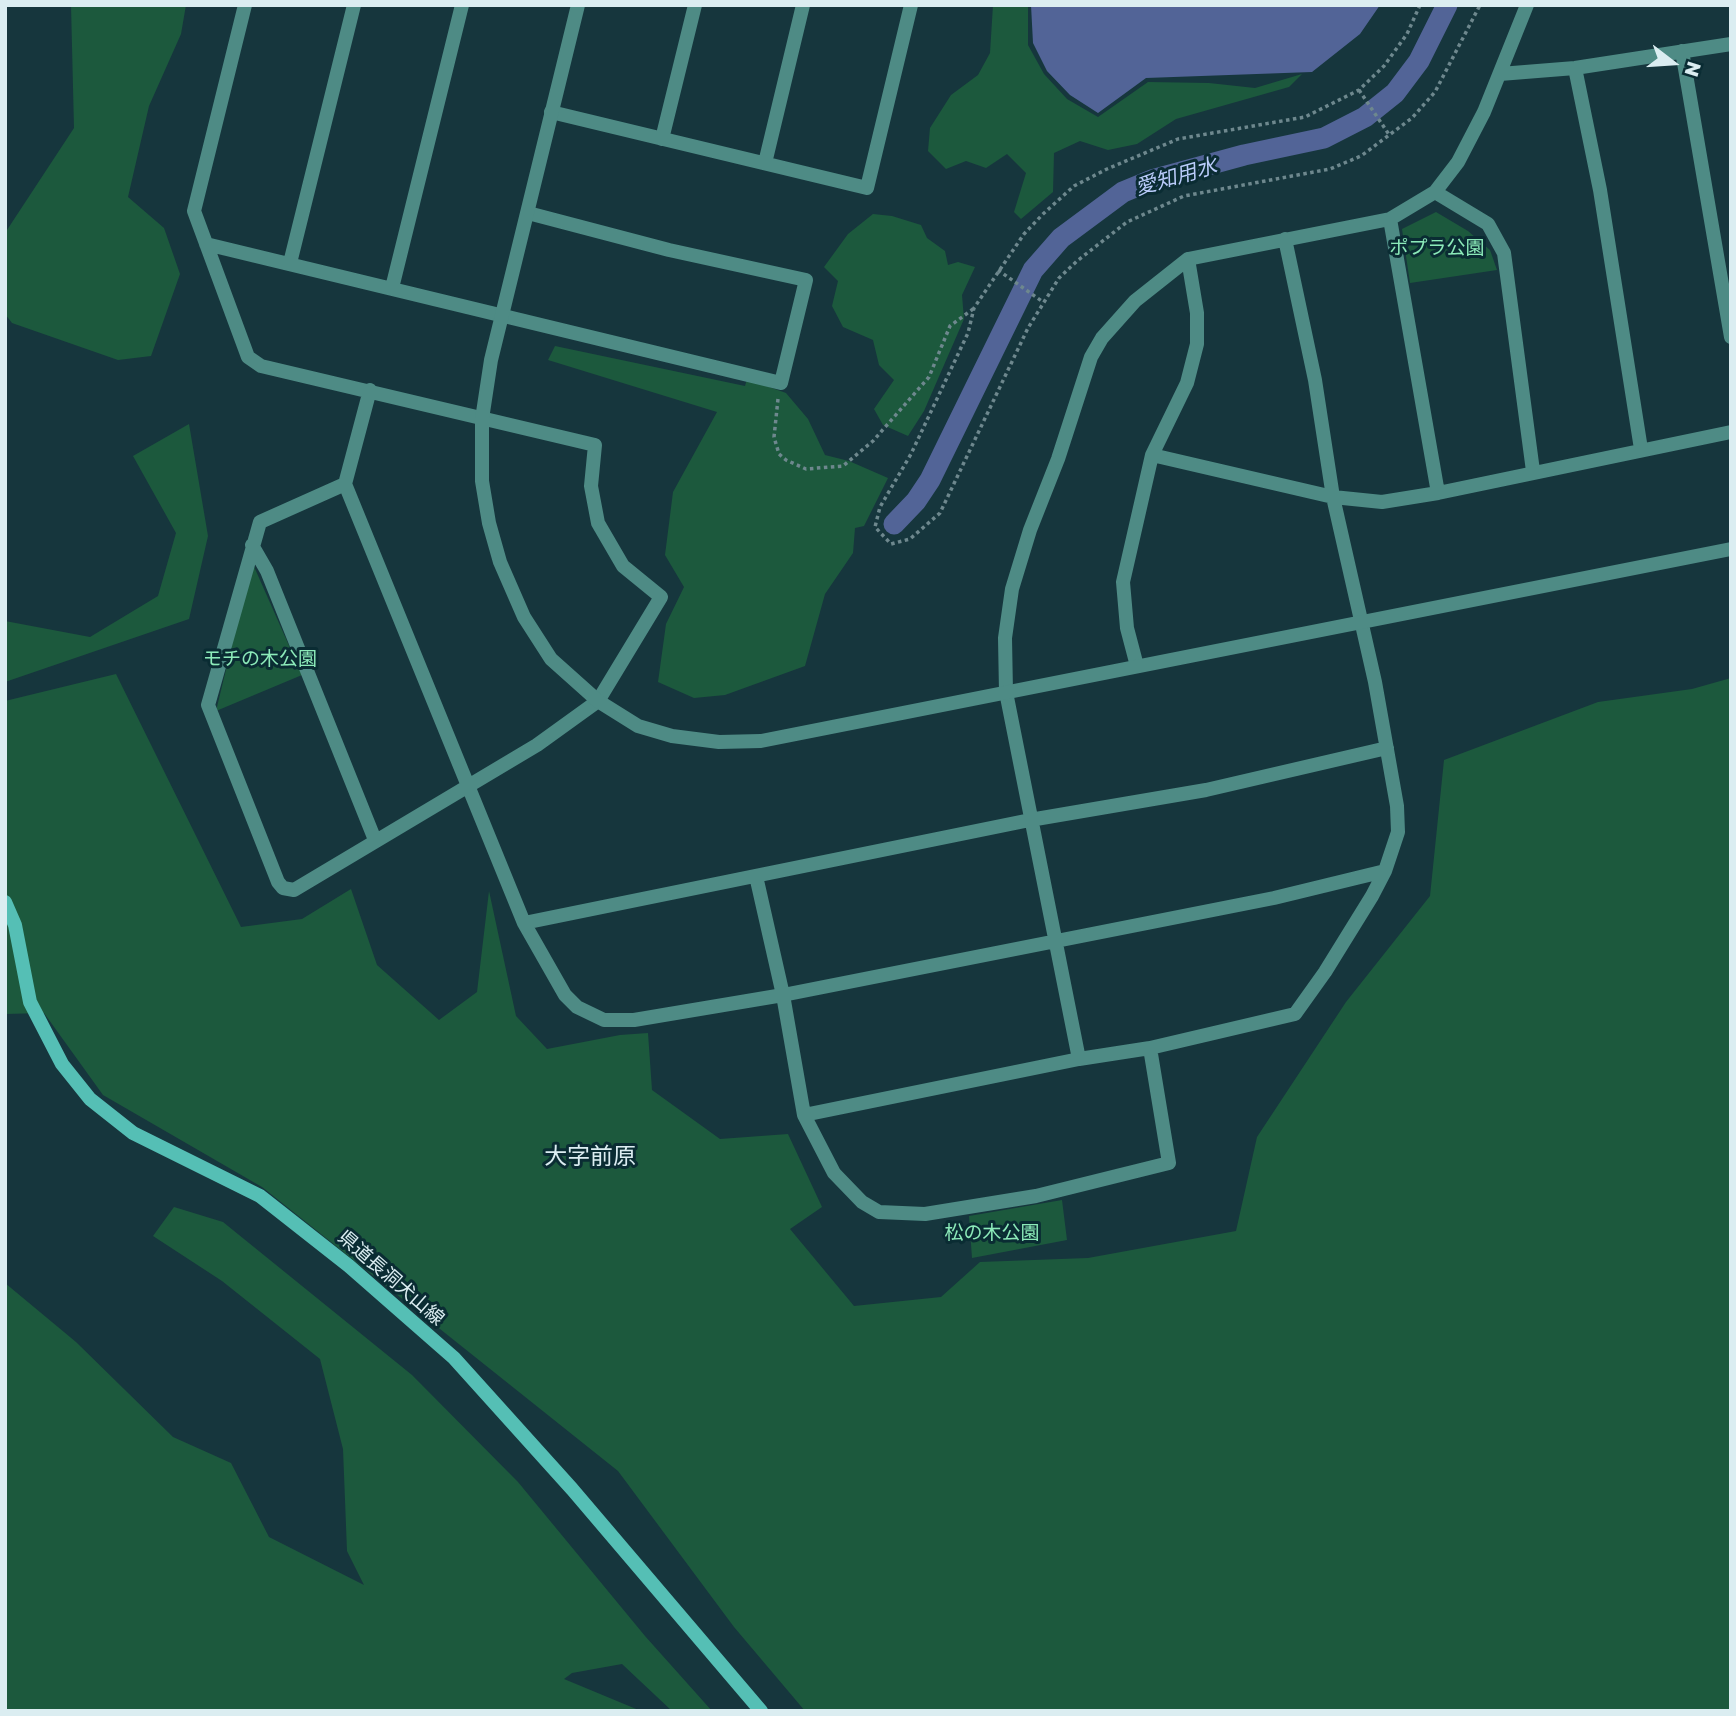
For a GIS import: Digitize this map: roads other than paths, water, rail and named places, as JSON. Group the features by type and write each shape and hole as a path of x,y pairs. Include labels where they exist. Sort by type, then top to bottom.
{"main road":[{"name":"県道長洞犬山線","path":"5,902 15,925 30,1002 62,1064 90,1099 133,1133 260,1196 349,1266 454,1358 572,1489 761,1711"}],"street":[{"path":"245,5 194,211 244,352 252,362 595,445 591,486 598,523 623,566 661,597 598,702 537,745 375,839 294,890 283,888 278,882 208,705 260,522 345,484"},
{"path":"290,263 354,5"},
{"path":"392,288 461,5"},
{"path":"578,5 491,360 482,419 482,481 489,523 500,562 524,617 551,659 598,702 638,726 672,736 719,742 761,741 1361,620 1731,549"},
{"path":"662,139 695,5"},
{"path":"765,163 803,5"},
{"path":"551,112 867,188 911,5"},
{"path":"1079,1059 1006,692 1005,638 1012,589 1091,358 1102,338 1135,301 1188,259 1390,219 1435,192 1458,162 1500,74 1527,5"},
{"path":"1500,74 1575,68 1731,44"},
{"path":"1682,51 1731,337"},
{"path":"1575,68 1600,190 1641,449"},
{"path":"1435,192 1488,224 1504,253 1533,471"},
{"path":"206,244 781,383 806,280 669,250 528,213"},
{"path":"1390,219 1438,493"},
{"path":"804,1115 1079,1059 1150,1048 1295,1014 1325,972 1385,871 1398,832 1397,806 1361,620 1333,497 1315,380 1285,239"},
{"path":"1137,666 1127,628 1123,582 1152,455 1187,383 1197,344 1197,313 1188,259"},
{"path":"370,390 345,484 524,923 565,995 577,1007 604,1020 634,1020 783,995 1274,898 1385,871"},
{"path":"1152,455 1333,497 1382,502 1438,493 1533,471 1731,432"},
{"path":"252,545 267,571 375,839"},
{"path":"524,923 1030,820 1206,790 1387,748"},
{"path":"756,876 783,995 804,1115 834,1173 862,1202 880,1212 925,1214 1036,1196 1169,1163 1150,1048"}],"water":[{"path":"1031,5 1380,5 1360,34 1312,72 1146,78 1098,113 1070,95 1047,71 1033,43"}],"waterway":[{"name":"愛知用水","path":"894,524 916,501 930,480 1033,270 1061,238 1123,192 1152,180 1244,155 1324,138 1365,117 1395,93 1419,61 1447,5"}],"district":[{"name":"大字前原","path":"590,1157"}],"park label":[{"name":"ポプラ公園","path":"1437,248"},
{"name":"モチの木公園","path":"260,659"},
{"name":"松の木公園","path":"992,1233"}]}
